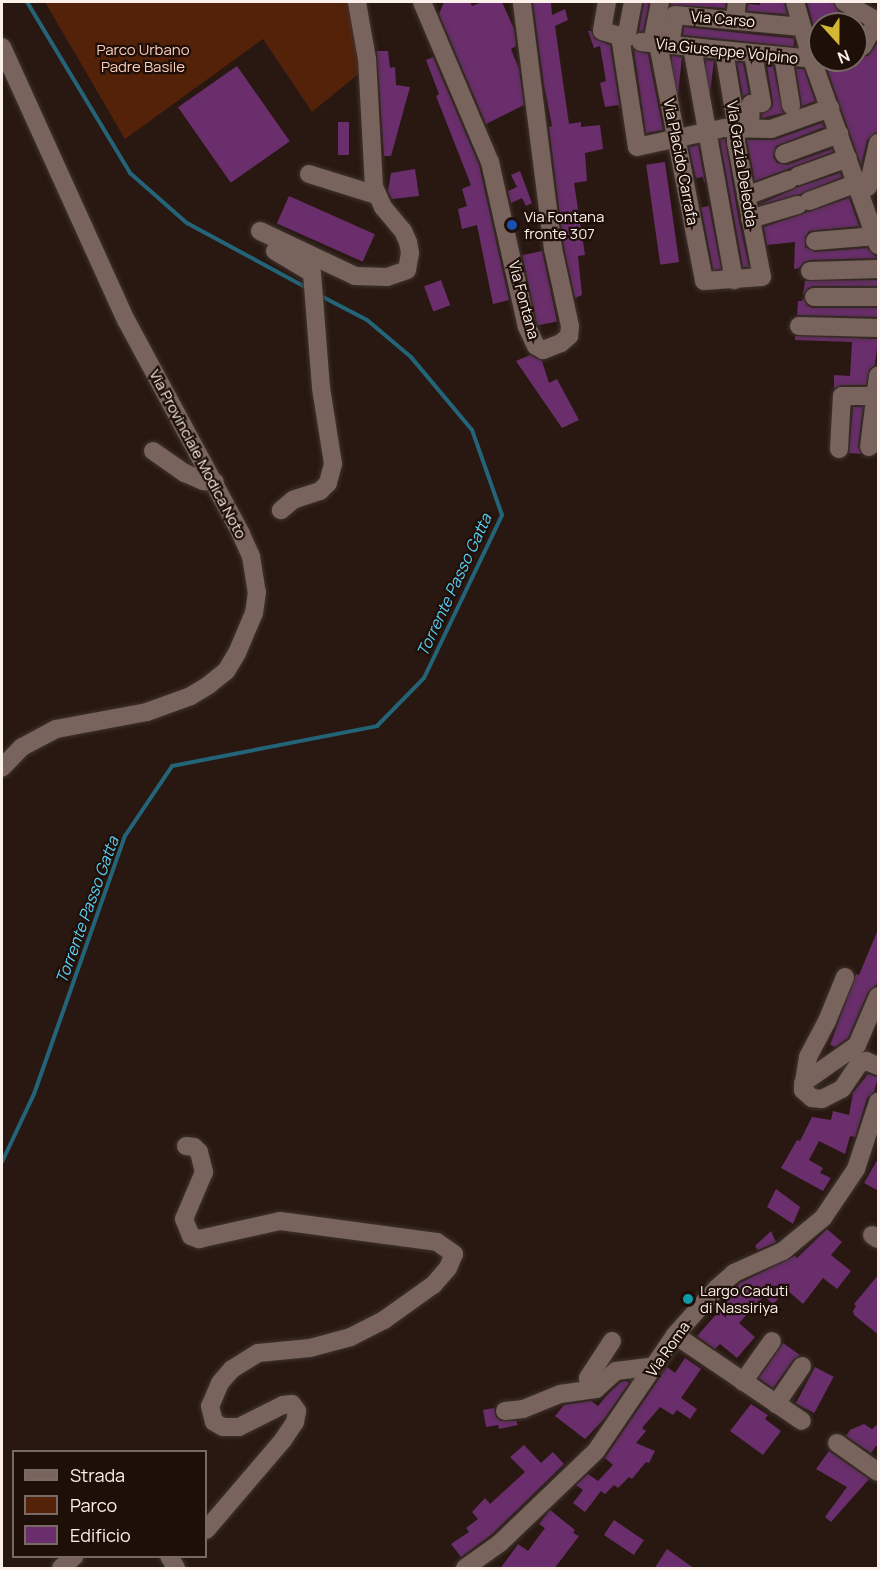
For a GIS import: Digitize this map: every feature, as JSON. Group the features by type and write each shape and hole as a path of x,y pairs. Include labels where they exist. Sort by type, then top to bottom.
{"street":[{"path":"282,510 293,500 320,491 328,483 333,464 321,388 312,273 273,250 266,234 355,276 370,278 398,274 406,270 409,262 408,242 376,195 367,59 357,2"},
{"name":"Via Fontana","path":"422,2 487,152 496,180 527,327 536,346 543,350 561,344 569,336 570,326 553,249 522,2"},
{"name":"Via Giuseppe Volpino","path":"607,2 602,31 645,42 808,58"},
{"path":"633,2 645,42"},
{"path":"660,2 645,42 637,147 707,132 743,128 771,129 830,108"},
{"path":"795,2 808,46"},
{"path":"844,2 870,14"},
{"name":"Via Carso","path":"645,42 675,15 707,10 736,11 801,27"},
{"name":"Via Placido Carrafa","path":"645,42 676,138 704,281 734,280"},
{"name":"Via Provinciale Modica Noto","path":"2,47 121,310 215,482 251,556 257,592 254,613 245,636 226,671 200,691 147,712 56,729 22,747 2,768"},
{"path":"692,47 734,280"},
{"name":"Via Grazia Deledda","path":"724,51 743,128 736,142 762,277 734,280"},
{"path":"743,128 751,104 762,103 753,54"},
{"path":"783,56 791,105"},
{"path":"815,241 876,231 866,188 848,158 818,72"},
{"path":"784,154 839,134"},
{"path":"866,188 879,143"},
{"path":"720,206 848,158"},
{"path":"309,174 376,195"},
{"path":"750,219 804,203 840,198 866,188"},
{"path":"810,271 879,268"},
{"path":"814,297 879,297"},
{"path":"799,326 879,328"},
{"path":"869,447 879,376"},
{"path":"839,449 842,396 855,388 877,396"},
{"path":"153,451 185,473 202,481 215,482"},
{"path":"845,977 808,1057 803,1083 806,1094 822,1099 842,1089 859,1064 866,1061 879,1066"},
{"path":"803,1083 857,1045 879,996"},
{"name":"Via Roma","path":"465,1569 500,1543 596,1451 675,1335 717,1288 734,1273 783,1251 823,1218 873,1141 878,1107"},
{"path":"186,1146 194,1147 199,1152 204,1172 184,1219 191,1236 199,1239 280,1221 437,1242 454,1254 448,1268 433,1285 384,1320 351,1337 310,1348 258,1353 232,1369 220,1383 210,1406 214,1422 224,1427 239,1426 283,1405 292,1404 297,1411 295,1422 283,1440 207,1529"},
{"path":"675,1335 802,1421"},
{"path":"596,1389 590,1385 588,1378 612,1341"},
{"path":"744,1382 772,1341"},
{"path":"505,1411 523,1409 560,1394 596,1389 616,1371 655,1366"},
{"path":"776,1404 802,1366"},
{"path":"837,1443 879,1472"},
{"path":"62,1569 74,1558"}],"green space":[{"name":"Parco Urbano Padre Basile","path":"45,2 351,2 362,71 312,112 263,39 125,139"}],"building":[{"path":"444,2 470,2 472,6 482,2 502,2 514,29 516,46 511,49 519,69 524,105 486,124 439,14"},
{"path":"533,2 551,2 552,15 565,9 568,20 555,26 569,124 581,122 581,127 600,125 603,149 585,153 587,181 574,183 585,255 578,256 582,295 575,298 564,247 549,127 552,126"},
{"path":"644,2 649,2 643,31 639,31"},
{"path":"671,2 726,2 725,8 671,5"},
{"path":"760,2 784,2 787,14 747,11 748,4 760,5"},
{"path":"807,2 833,2 840,12 810,12"},
{"path":"684,27 794,39 794,47 683,35"},
{"path":"588,31 591,31 595,39 610,45 620,109 618,105 605,107 600,83 606,81 600,46 594,48"},
{"path":"879,41 879,126 877,132 867,140 861,165 828,72 868,72 868,56"},
{"path":"634,50 648,54 663,130 646,133"},
{"path":"377,51 388,51 390,68 395,67 396,85 410,87 391,156 384,156"},
{"path":"672,56 682,57 675,127 665,126"},
{"path":"433,57 479,165 509,300 493,304 477,225 462,229 458,209 467,206 462,189 471,185 436,96 439,94 426,60"},
{"path":"706,60 714,61 707,120 699,119"},
{"path":"737,63 743,63 749,93 743,96"},
{"path":"237,66 290,141 231,183 178,107"},
{"path":"767,66 773,66 783,113 762,118 762,114 772,108 773,102"},
{"path":"796,69 804,69 815,101 802,106"},
{"path":"338,122 349,122 349,155 338,155"},
{"path":"822,123 824,127 776,146 773,157 777,163 787,165 832,149 833,152 755,181 747,140 774,140"},
{"path":"725,139 749,267 743,267 720,140"},
{"path":"698,145 705,182 703,177 696,178 689,147"},
{"path":"665,162 679,262 660,265 646,165"},
{"path":"415,169 419,196 392,199 388,191 391,173"},
{"path":"520,171 532,203 526,206 522,198 511,203 508,191 517,187 511,175"},
{"path":"840,173 842,177 800,194 759,205 798,187"},
{"path":"289,196 375,234 363,262 277,223"},
{"path":"849,198 859,226 809,231 805,237 805,247 816,252 867,248 877,258 810,260 794,269 795,242 767,245 764,227"},
{"path":"709,206 721,269 713,270 701,208"},
{"path":"542,251 557,321 537,326 522,255"},
{"path":"441,280 450,305 433,312 424,286"},
{"path":"879,280 879,286 813,286 808,288 803,295 805,281"},
{"path":"803,298 808,306 813,308 879,308 879,317 797,315 798,301 802,301"},
{"path":"795,336 878,339 875,365 869,370 866,385 842,385 834,388 834,375 850,376 852,342 795,340"},
{"path":"530,355 542,361 549,383 557,379 579,420 562,428 516,361"},
{"path":"853,407 863,407 858,446 861,454 849,453"},
{"path":"879,927 879,978 876,985 868,992 848,1038 835,1047 830,1045 856,974 859,975"},
{"path":"868,1074 878,1077 874,1092 867,1098 855,1137 850,1136 845,1154 819,1141 809,1160 823,1168 820,1173 831,1178 823,1191 781,1168 797,1140 800,1141 812,1117 831,1120 833,1111 849,1115 853,1093"},
{"path":"879,1157 879,1191 864,1183"},
{"path":"776,1189 800,1207 793,1224 767,1207"},
{"path":"827,1229 842,1242 831,1255 851,1271 837,1289 823,1278 803,1304 787,1290 773,1304 764,1296 739,1323 755,1337 737,1358 720,1344 715,1349 697,1336 728,1301 726,1299 740,1283 795,1256 797,1258"},
{"path":"771,1231 776,1242 758,1250 755,1246"},
{"path":"879,1274 879,1335 854,1315 853,1311 856,1306 854,1304"},
{"path":"783,1343 800,1355 793,1360 773,1388 759,1378"},
{"path":"685,1358 701,1369 681,1398 697,1409 690,1419 677,1410 673,1415 660,1407 642,1428 646,1431 636,1443 655,1451 649,1463 646,1462 632,1479 629,1477 618,1488 614,1485 605,1494 601,1491 585,1512 573,1503 583,1490 576,1485 588,1474 598,1481 613,1465 605,1458 667,1367 675,1373"},
{"path":"815,1367 834,1377 814,1413 796,1403"},
{"path":"621,1382 629,1383 604,1419 585,1439 555,1416 564,1405 591,1401 598,1406"},
{"path":"751,1404 768,1415 765,1419 781,1431 763,1455 730,1431"},
{"path":"494,1408 496,1417 500,1421 516,1421 518,1425 499,1429 498,1425 486,1427 483,1410"},
{"path":"879,1423 879,1442 871,1453 846,1436 850,1430 864,1424 872,1429"},
{"path":"524,1445 541,1463 553,1452 564,1464 492,1534 461,1557 451,1544 469,1532 466,1528 478,1519 472,1512 485,1498 490,1504 525,1472 510,1457"},
{"path":"829,1451 869,1479 831,1522 825,1517 847,1487 816,1469"},
{"path":"550,1510 579,1536 554,1569 500,1569 518,1544 528,1551 545,1528 539,1524"},
{"path":"614,1520 644,1540 634,1555 604,1535"},
{"path":"667,1549 695,1569 654,1569"}],"waterway":[{"name":"Torrente Passo Gatta","path":"27,2 130,173 187,223 307,288"},
{"name":"Torrente Passo Gatta","path":"2,1162 34,1094 125,836 172,766 377,726 424,678 502,515 472,430 411,357 367,320 319,295"}],"place":[{"name":"Via Fontana fronte 307","path":"512,225"},
{"name":"Largo Caduti di Nassiriya","path":"688,1299"}]}
